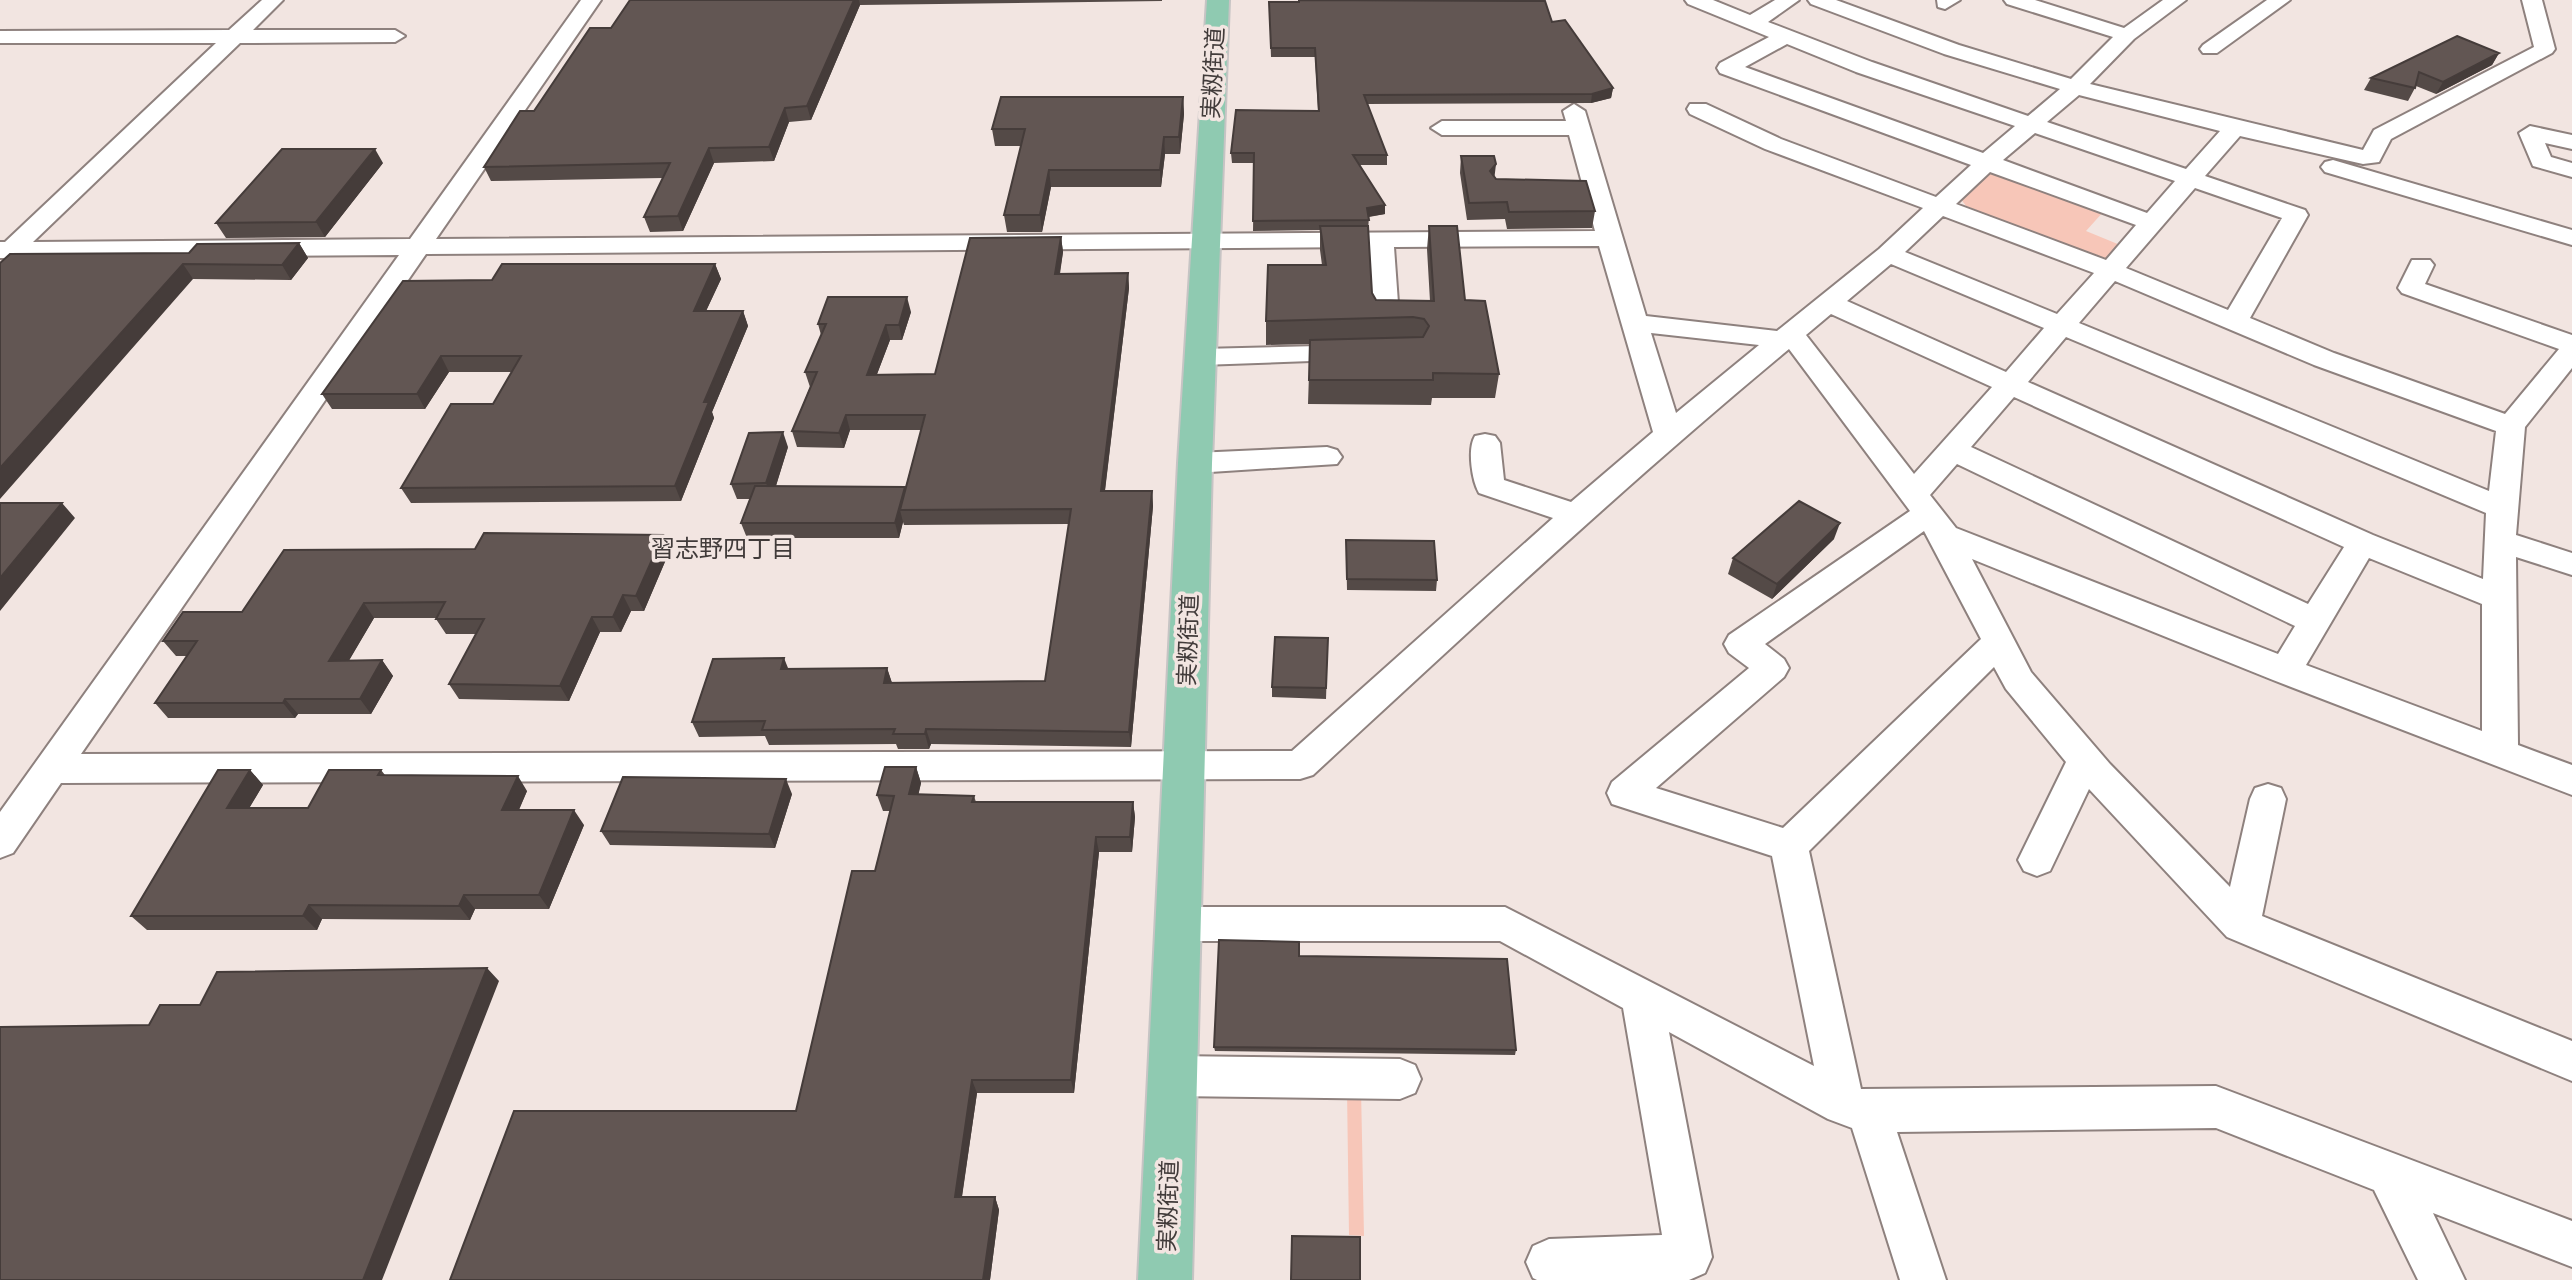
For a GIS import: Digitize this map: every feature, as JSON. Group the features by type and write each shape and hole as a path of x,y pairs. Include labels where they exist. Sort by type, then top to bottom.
{"main road":[{"name":"実籾街道","path":"1165,1280 1195,463 1218,0"}],"street":[{"path":"6,250 273,0"},
{"path":"0,842 591,0"},
{"path":"1697,0 1864,67 2192,177 2295,215 2235,321"},
{"path":"1751,23 1789,0"},
{"path":"1818,0 1966,56 2074,88 2248,131 2371,157 2382,135 2544,49 2532,0"},
{"path":"2014,0 2127,35"},
{"path":"51,769 1300,765 1576,514 1668,434 1888,254 1987,162 2074,88 2127,35 2176,0"},
{"path":"2210,49 2280,0"},
{"path":"0,37 395,36"},
{"path":"1785,36 1728,68 2152,223"},
{"path":"1773,144 1828,106"},
{"path":"1698,109 1773,144 2110,270 2324,359 2511,426"},
{"path":"1442,128 1576,120 1593,188 1668,434"},
{"path":"1789,846 1625,793 1772,667 1741,644 1928,515 1952,450 2192,177 2248,131"},
{"path":"2248,131 2321,164 2572,238"},
{"path":"2572,142 2530,133 2541,161 2572,170"},
{"path":"1567,188 1593,188"},
{"path":"6,250 1609,238"},
{"path":"1381,240 1386,317"},
{"path":"1888,254 2501,508"},
{"path":"2421,265 2411,288 2572,344"},
{"path":"1829,303 2362,543 2498,598"},
{"path":"1635,323 1787,338 1928,515 2018,680 2085,759 2241,925 2572,1061"},
{"path":"2500,752 2498,598 2501,508 2511,426 2562,378 2572,350"},
{"path":"1201,357 1383,353"},
{"path":"1485,443 1490,486 1576,514"},
{"path":"1952,450 2314,621"},
{"path":"1195,463 1326,457"},
{"path":"1928,515 2285,671 2572,780"},
{"path":"2500,541 2572,564"},
{"path":"2285,671 2362,543"},
{"path":"1789,846 1999,642"},
{"path":"2037,860 2085,759"},
{"path":"2241,925 2268,799"},
{"path":"1789,846 1856,1108 1923,1280"},
{"path":"1180,924 1504,924 1642,999 1856,1108 2216,1107 2572,1244"},
{"path":"1549,1262 1689,1257 1642,999"},
{"path":"1173,1076 1400,1079"},
{"path":"2390,1174 2442,1280"}],"shaded area":[{"path":"2000,172 2104,211 2086,231 2125,247 2118,258 2102,259 1966,206 1961,199 1987,173"},
{"path":"1347,1089 1361,1089 1364,1236 1349,1235"}],"building":[{"path":"630,0 854,0 807,106 785,108 769,147 709,148 678,216 644,217 670,163 484,167 520,111 534,111 590,28 611,28"},
{"path":"1545,1 1552,22 1565,20 1613,88 1592,94 1364,95 1387,155 1353,155 1385,205 1367,208 1369,220 1253,221 1254,153 1231,153 1236,110 1319,111 1315,48 1271,48 1269,2"},
{"path":"2457,36 2499,53 2443,82 2419,72 2415,88 2371,78"},
{"path":"1001,97 1183,97 1179,137 1164,137 1160,170 1049,170 1040,215 1004,215 1025,129 992,129"},
{"path":"282,149 375,149 316,222 216,223"},
{"path":"1461,156 1494,156 1496,164 1490,171 1496,179 1586,181 1595,211 1509,212 1507,202 1469,203"},
{"path":"1320,226 1368,226 1372,293 1376,300 1434,301 1429,226 1457,226 1465,300 1485,301 1499,374 1433,373 1433,380 1309,380 1310,340 1423,337 1429,326 1424,319 1413,317 1266,321 1268,265 1326,265"},
{"path":"1061,237 1055,274 1128,273 1101,491 1152,491 1129,732 926,729 925,734 893,734 895,729 762,730 765,721 692,722 713,659 784,658 781,669 887,668 884,683 1045,681 1071,509 900,510 925,415 846,415 839,433 792,431 817,372 805,372 826,324 818,324 828,297 907,297 899,325 886,325 867,375 935,374 970,238"},
{"path":"299,243 282,265 183,264 0,468 0,263 10,254 189,253 197,244"},
{"path":"502,264 715,264 694,311 743,311 704,402 709,402 675,486 401,488 451,404 493,404 521,356 441,356 417,394 322,394 403,281 492,280"},
{"path":"783,432 766,483 731,484 749,433"},
{"path":"755,486 905,487 895,523 741,523"},
{"path":"1799,501 1840,523 1777,584 1733,558"},
{"path":"0,503 62,503 0,578"},
{"path":"484,533 663,535 636,596 623,595 613,617 592,617 560,686 449,684 484,619 436,619 445,602 364,603 329,661 382,660 360,699 285,699 283,703 155,703 197,641 163,641 183,612 242,612 284,550 475,549"},
{"path":"1346,540 1434,541 1437,580 1347,579"},
{"path":"1275,637 1328,638 1326,688 1272,687"},
{"path":"885,767 916,767 909,794 974,796 972,802 1133,802 1130,837 1096,837 1071,1080 972,1080 955,1197 995,1197 983,1280 450,1280 514,1111 796,1111 852,871 875,871 894,796 877,795"},
{"path":"218,770 250,770 227,808 308,808 329,770 381,770 378,775 518,776 502,810 574,810 539,895 464,895 459,906 309,905 303,916 131,916"},
{"path":"623,777 786,779 769,834 601,831"},
{"path":"1219,940 1299,942 1299,956 1507,959 1516,1050 1214,1047"},
{"path":"487,968 363,1280 0,1280 0,1027 149,1025 160,1005 200,1005 217,972"},
{"path":"1292,1236 1360,1237 1360,1280 1291,1280"}],"district":[{"name":"習志野四丁目","path":"723,548"}]}
